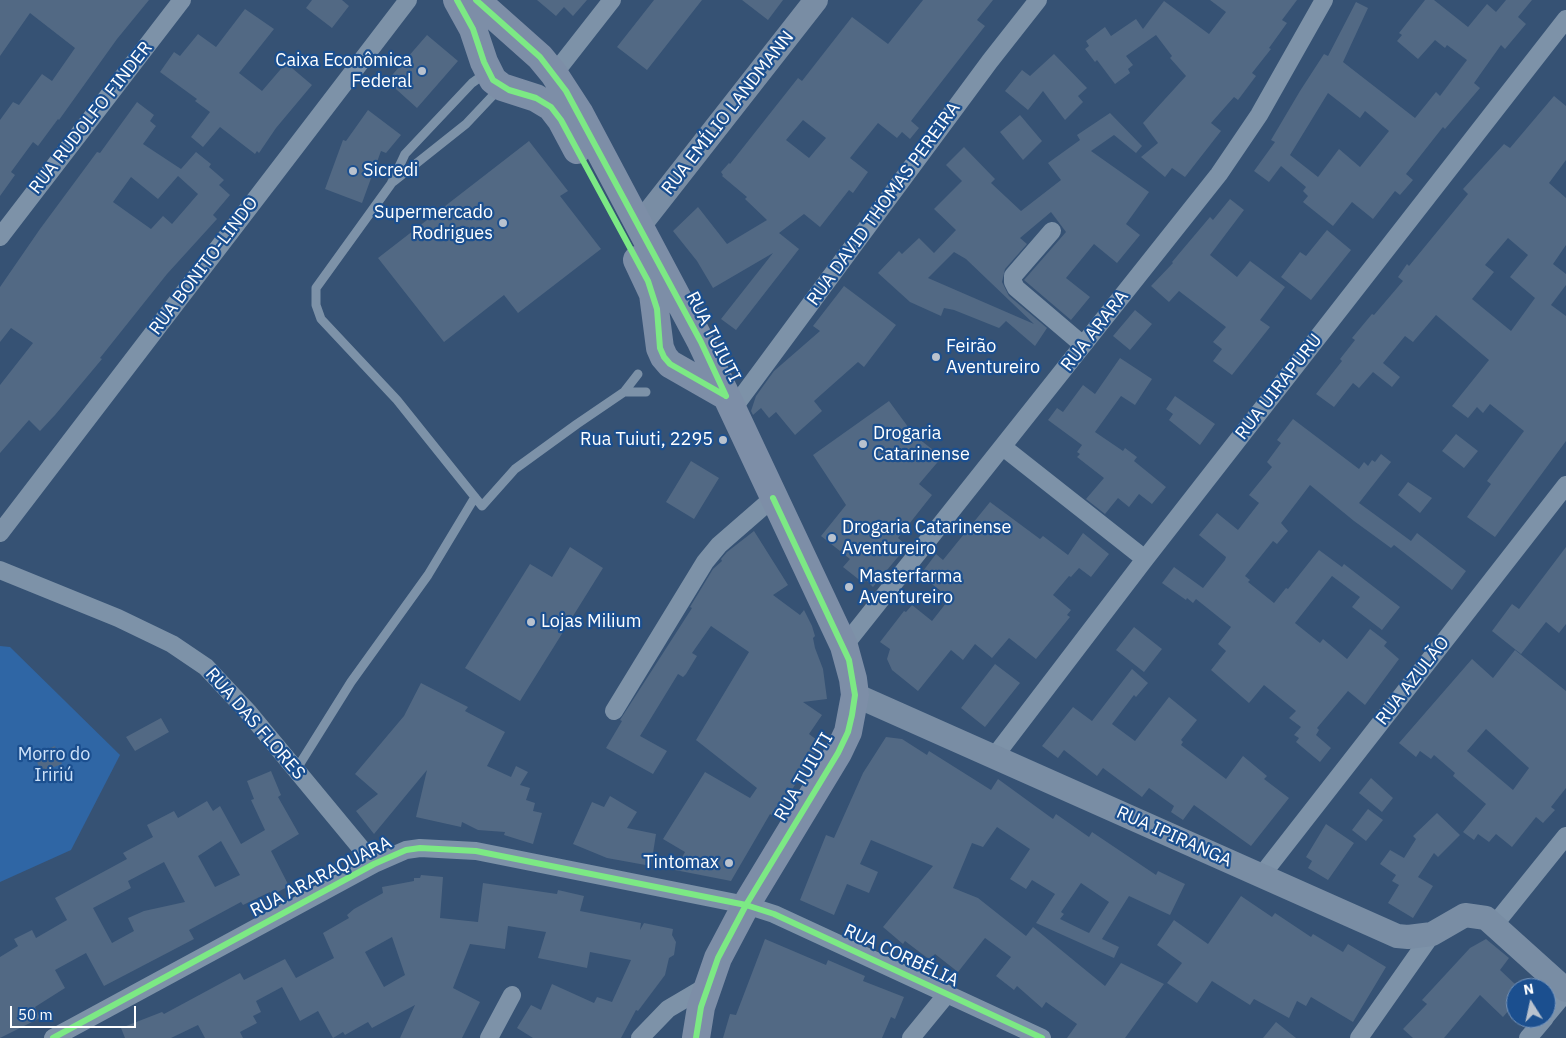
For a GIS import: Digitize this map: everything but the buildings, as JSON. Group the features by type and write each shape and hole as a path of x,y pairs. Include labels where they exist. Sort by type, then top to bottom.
{"main road":[{"path":"457,0 474,29 495,79"},
{"name":"RUA TUIUTI","path":"476,0 521,39 554,74 580,114 701,342 844,646 853,679 855,695 848,732 838,753 746,905 718,958 707,986 696,1038"},
{"path":"495,79 497,51 521,39"},
{"name":"RUA TUIUTI","path":"495,79 551,107 561,120 648,281 657,309 660,348 670,364 729,403"},
{"path":"670,364 689,359 697,351 701,342"}],"street":[{"name":"RUA RUDOLFO FINDER","path":"0,237 182,0"},
{"name":"RUA BONITO-LINDO","path":"0,533 408,0"},
{"path":"554,74 612,0"},
{"name":"RUA EMÍLIO LANDMANN","path":"639,226 816,0"},
{"name":"RUA DAVID THOMAS PEREIRA","path":"729,403 1038,0"},
{"name":"RUA ARARA","path":"844,646 1083,346 1241,143 1259,115 1324,0"},
{"name":"RUA UIRAPURU","path":"994,757 1145,559 1566,19"},
{"path":"1052,231 1013,276 1013,282 1016,288 1083,346"},
{"path":"1002,447 1145,559"},
{"name":"RUA AZULÃO","path":"1261,876 1566,485"},
{"path":"614,711 705,562 719,545 773,498"},
{"name":"RUA DAS FLORES","path":"0,570 118,618 191,655 229,689 374,864"},
{"name":"RUA IPIRANGA","path":"855,695 1397,936 1408,937 1432,934 1465,915 1481,916 1495,924"},
{"path":"1556,1003 1566,991 1495,924 1566,836"},
{"name":"RUA ARARAQUARA","path":"53,1038 374,864 406,850 420,848 476,851 746,905"},
{"name":"RUA CORBÉLIA","path":"746,905 774,914 1042,1038"},
{"path":"1360,1038 1432,934"},
{"path":"640,1038 668,1009 707,986"},
{"path":"911,1038 947,994"},
{"path":"489,1038 512,995"},
{"path":"1528,1038 1536,1028"}],"lane":[{"path":"390,184 466,124 495,79"},
{"path":"495,79 472,83 405,154 390,184 316,288 316,305 320,319 397,400 482,506 522,464 624,392 638,374"},
{"path":"624,392 646,392"},
{"path":"296,770 351,682 428,575 475,497"}],"green space":[{"name":"Morro do Iririú","path":"0,646 10,647 120,755 71,850 0,882"}],"cycle path":[{"path":"457,0 473,29 484,62 493,80 509,90 536,98 551,107 561,120 648,281 657,309 660,348 664,357 670,364 726,396"},
{"path":"476,0 540,57 566,91 701,342 726,396"},
{"path":"696,1038 701,1007 718,958 746,905 838,753 848,732 855,695 849,660 773,498"},
{"path":"53,1038 374,864 406,850 420,848 476,851 746,905 774,914 1042,1038"}],"place":[{"name":"Caixa Econômica Federal","path":"422,71"},
{"name":"Sicredi","path":"353,171"},
{"name":"Supermercado Rodrigues","path":"503,223"},
{"name":"Feirão Aventureiro","path":"936,357"},
{"name":"Rua Tuiuti, 2295","path":"723,440"},
{"name":"Drogaria Catarinense","path":"863,444"},
{"name":"Drogaria Catarinense Aventureiro","path":"832,538"},
{"name":"Masterfarma Aventureiro","path":"849,587"},
{"name":"Lojas Milium","path":"531,622"},
{"name":"Tintomax","path":"729,863"}]}
